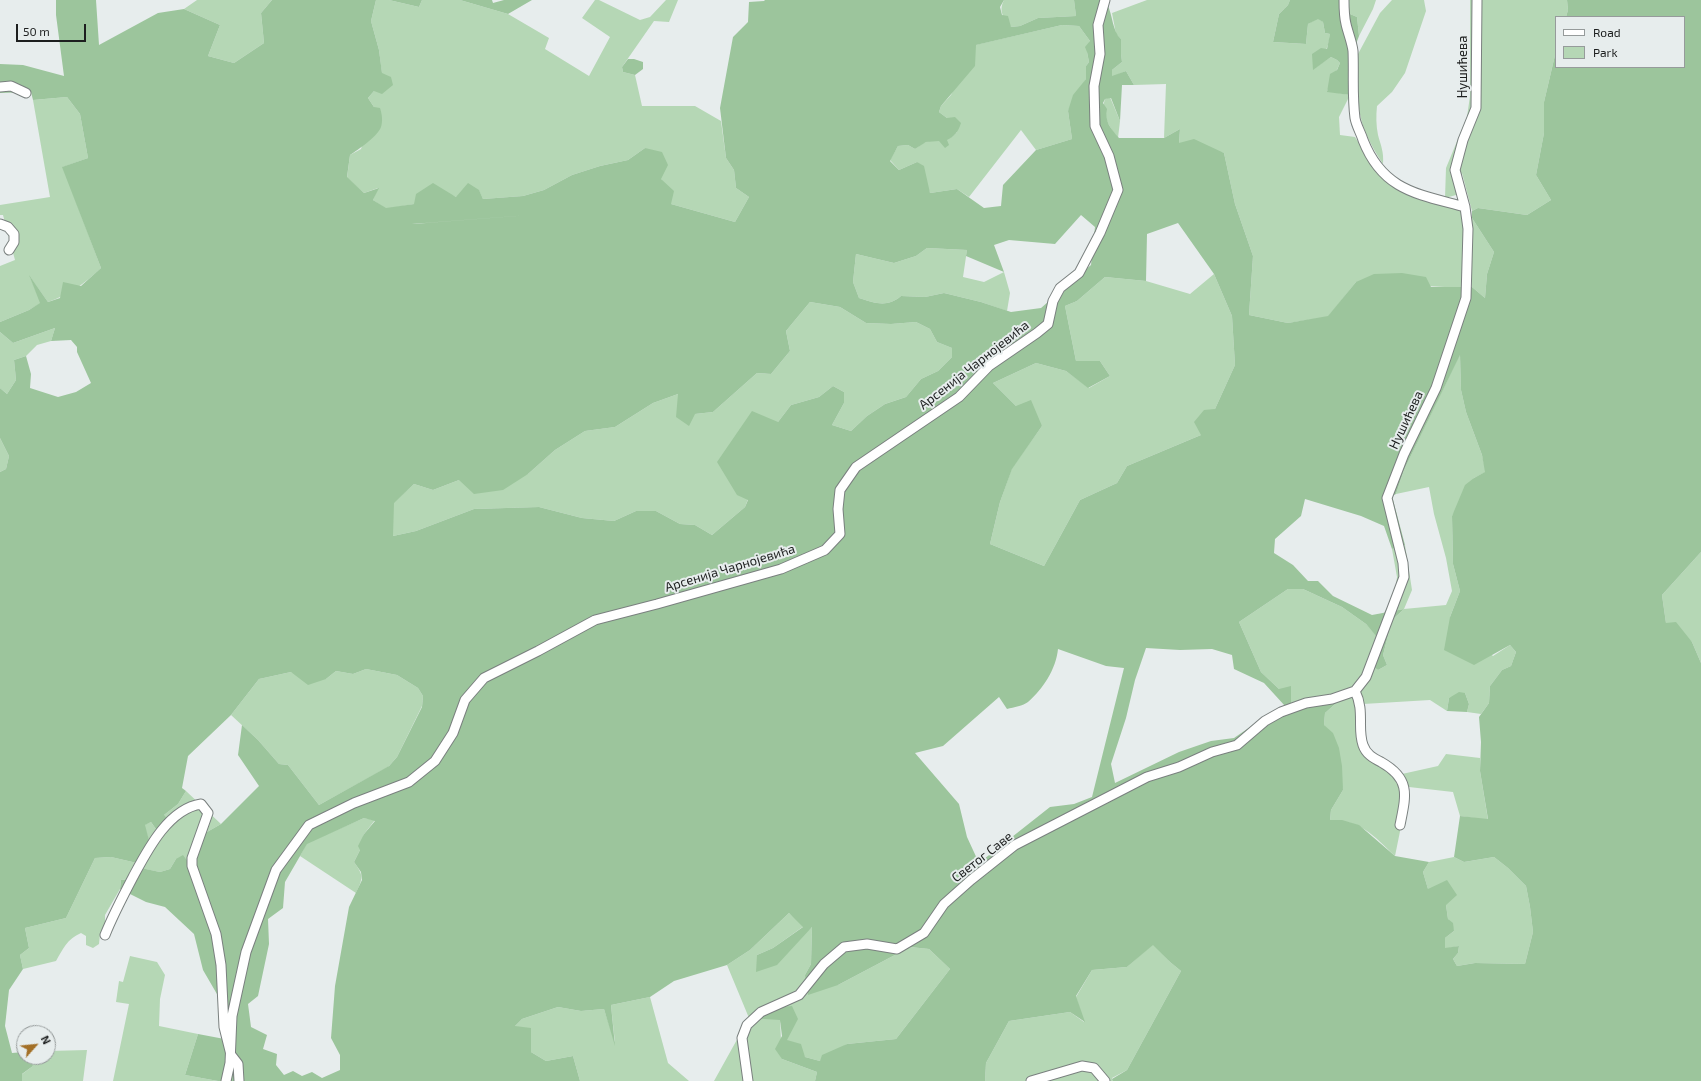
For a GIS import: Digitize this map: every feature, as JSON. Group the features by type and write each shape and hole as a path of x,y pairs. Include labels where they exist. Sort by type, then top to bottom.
{"street":[{"name":"Арсенија Чарнојевића","path":"226,1081 231,1055 232,1016 246,952 276,870 309,825 354,802 409,782 435,761 453,733 465,700 484,678 595,620 781,569 825,550 840,534 838,509 840,490 856,467 959,397 989,366 1048,324 1053,301 1060,288 1079,273 1100,233 1118,190 1109,156 1095,126 1094,86 1100,54 1098,25 1105,0"},
{"path":"1344,0 1346,23 1353,50 1355,120 1367,148 1381,170 1402,188 1414,193 1464,207"},
{"name":"Нушићева","path":"1355,691 1366,677 1404,577 1403,563 1387,498 1404,454 1436,388 1466,298 1468,229 1455,170 1463,140 1476,108 1477,0"},
{"path":"0,87 11,86 26,93"},
{"path":"0,224 8,227 14,234 14,242 9,250"},
{"path":"1355,691 1360,701 1363,746 1372,758 1396,772 1403,788 1406,799 1400,825"},
{"name":"Светог Саве","path":"748,1081 742,1038 747,1025 761,1012 799,995 824,964 844,947 868,944 897,949 924,933 944,904 971,880 1015,846 1147,777 1179,767 1212,752 1237,745 1265,721 1282,712 1306,703 1332,699 1355,691"},
{"name":"Арсенија Чарнојевића","path":"104,935 122,896 153,841 168,824 186,809 193,805 201,804 208,813 192,858 192,866 216,934 221,965 224,1027 231,1055"},
{"path":"231,1055 238,1064 239,1081"},
{"path":"1031,1081 1074,1068 1088,1066 1094,1068 1105,1081"}],"green space":[{"path":"56,0 96,0 99,45 158,13 184,9 220,25 208,56 234,63 264,43 261,13 272,0 376,0 371,21 379,50 382,73 391,77 393,85 382,94 374,91 368,98 374,107 380,108 382,125 379,131 372,138 350,155 347,177 364,193 379,188 373,200 386,208 414,204 416,194 433,183 456,197 468,183 479,190 483,199 523,196 544,190 572,175 600,166 628,160 645,148 662,152 668,165 661,179 674,191 671,204 735,222 749,197 736,188 734,170 726,158 720,108 733,37 748,22 749,2 765,0 1004,0 1000,7 1002,15 1008,16 1011,27 1020,26 1038,18 1076,16 1074,0 1109,0 1107,4 1114,27 1121,39 1122,62 1112,70 1112,76 1126,71 1134,85 1122,85 1120,121 1111,98 1105,99 1103,103 1107,109 1106,117 1109,125 1119,138 1164,138 1180,129 1179,143 1194,139 1224,153 1235,204 1253,256 1249,315 1288,323 1328,316 1356,282 1374,274 1402,273 1426,277 1431,287 1472,287 1485,298 1487,274 1494,252 1472,218 1472,211 1478,208 1527,215 1551,200 1536,175 1544,133 1544,102 1555,55 1555,68 1685,68 1685,16 1566,16 1568,10 1567,0 1701,0 1701,552 1662,595 1666,623 1676,622 1692,642 1701,663 1701,1081 1113,1081 1112,1079 1127,1070 1181,971 1153,945 1127,967 1092,970 1076,996 1085,1022 1070,1012 1009,1021 986,1063 985,1081 815,1081 817,1072 782,1059 775,1049 782,1036 780,1020 749,1018 756,1009 792,1006 798,1019 787,1040 801,1044 805,1057 820,1061 822,1055 847,1044 896,1039 950,969 929,949 910,947 838,985 808,995 805,975 811,964 812,927 777,965 756,972 757,955 773,948 803,927 789,913 750,950 727,965 674,981 650,997 611,1005 615,1046 604,1009 581,1011 558,1007 522,1019 515,1026 531,1028 531,1052 546,1061 573,1056 580,1081 218,1081 185,1075 198,1034 235,1041 237,1012 221,1001 203,970 194,934 165,907 146,902 120,889 121,880 129,879 137,863 111,857 95,858 66,918 25,928 29,948 20,955 23,969 9,990 5,1026 12,1053 16,1053 16,1065 33,1066 22,1074 22,1081 0,1081 0,472 6,469 9,456 0,438 0,388 7,394 16,380 14,360 26,356 31,374 30,388 58,397 76,392 91,383 77,352 77,347 71,340 51,341 55,328 13,343 0,332 0,322 29,310 40,303 29,275 48,302 60,298 63,282 81,286 101,268 62,167 88,158 80,114 67,97 33,100 31,92 0,93 0,64 23,65 64,76 56,15","holes":["1062,25 1079,26 1090,41 1085,47 1089,62 1086,66 1086,79 1073,95 1068,111 1072,139 1036,150 1003,185 1001,206 984,208 957,189 930,193 924,166 917,162 899,170 890,161 898,146 908,145 915,149 926,142 939,141 945,148 949,145 947,140 956,133 961,123 955,117 947,118 939,112 941,106 975,66 976,45","1081,215 1095,227 1091,265 1041,308 1011,312 981,302 944,293 925,297 901,296 891,302 876,303 859,298 853,282 856,254 894,263 916,256 927,248 967,250 966,256 1004,272 994,245 1009,240 1055,244","1178,223 1214,274 1232,316 1235,365 1215,409 1204,410 1194,422 1201,435 1127,466 1117,483 1080,500 1044,566 990,544 1000,502 1012,469 1042,426 1031,400 1016,406 993,383 1036,363 1066,371 1088,388 1110,376 1100,361 1076,361 1065,306 1077,301 1105,277 1146,281 1147,234","810,302 840,307 866,323 891,324 916,322 930,329 937,342 952,348 952,357 938,371 921,379 906,397 885,404 867,416 851,431 832,425 844,403 844,392 833,386 819,397 791,405 778,422 752,411 717,462 737,495 748,500 745,507 712,535 695,525 680,524 656,511 636,511 614,521 582,518 539,507 474,509 416,531 393,536 394,503 414,484 433,490 459,480 474,494 503,490 528,474 555,450 585,431 615,427 653,403 678,394 676,417 689,426 695,414 713,412 757,373 771,374 790,351 786,331","1460,355 1461,390 1466,412 1482,455 1485,472 1465,485 1452,516 1453,564 1460,591 1450,617 1444,650 1474,665 1510,645 1516,652 1511,666 1502,670 1490,686 1489,703 1479,717 1481,742 1480,771 1488,819 1460,816 1454,857 1464,862 1494,857 1508,868 1526,886 1533,932 1525,964 1475,963 1457,966 1453,959 1458,953 1459,946 1445,948 1445,938 1454,931 1453,923 1448,919 1446,905 1457,895 1447,880 1428,889 1423,872 1429,862 1395,856 1359,825 1342,820 1330,820 1331,810 1343,790 1342,766 1339,748 1333,733 1324,725 1325,713 1351,690 1291,703 1291,686 1279,689 1261,672 1239,622 1288,589 1303,589 1342,607 1366,624 1377,637 1366,662 1378,670 1387,665 1383,655 1392,620 1404,609 1372,615 1333,596 1318,581 1308,581 1293,565 1274,553 1275,539 1301,516 1305,499 1361,516 1384,526 1392,549 1405,545 1392,496 1396,494 1404,470","1146,648 1180,650 1212,649 1232,655 1234,669 1264,683 1285,706 1266,716 1234,738 1211,741 1179,752 1115,783 1111,764 1126,718 1135,680","1058,649 1106,666 1124,668 1092,797 1074,804 1050,807 979,863 967,837 959,804 915,753 943,746 999,697 1007,709 1028,702 1044,685 1052,671","366,669 397,675 418,688 423,696 422,707 397,757 389,766 319,805 288,765 279,764 258,740 242,725 238,755 259,786 221,824 207,832 202,822 188,862 183,855 176,859 170,869 160,872 141,868 150,844 145,825 151,822 158,832 169,821 164,815 178,804 186,791 182,788 188,756 231,715 259,679 291,672 308,685 326,679 336,671 353,674","364,818 375,821 364,834 358,846 360,850 354,862 361,872 362,880 349,907 335,986 331,1038 340,1055 340,1070 322,1078 312,1072 302,1076 293,1071 284,1075 276,1065 277,1054 263,1049 267,1035 251,1027 248,1004 258,996 269,944 268,919 283,908 285,882 307,844"]},
{"path":"197,0 272,0 261,13 264,43 234,63 208,56 220,25 184,9"},
{"path":"376,0 389,0 419,7 422,0 460,0 508,14 549,38 545,49 589,76 610,37 582,18 595,0 599,0 640,20 650,17 666,0 678,0 669,22 654,21 622,67 623,72 635,75 642,106 695,106 721,121 726,158 734,170 736,188 749,197 735,222 671,204 661,179 645,148 628,160 600,166 572,175 544,190 523,196 483,199 479,191 456,197 449,194 414,204 386,209 373,200 378,188 364,193 347,178 350,155 361,149 374,107 368,98 374,91 382,74 379,50 371,21"},
{"path":"389,0 422,0 419,7"},
{"path":"460,0 492,0 493,3 504,0 532,0 508,14"},
{"path":"1004,0 1074,0 1076,16 1038,18 1020,26 1011,27 1003,15 1002,4"},
{"path":"1147,0 1290,0 1288,5 1279,14 1273,42 1306,44 1308,24 1318,18 1323,22 1325,33 1330,34 1328,44 1324,53 1313,69 1331,57 1340,63 1327,91 1350,95 1339,117 1340,135 1355,137 1374,166 1412,196 1427,202 1462,209 1464,226 1462,288 1356,282 1328,317 1288,323 1249,315 1253,256 1235,204 1224,153 1179,143 1180,129 1164,138 1166,84 1134,85 1126,71 1112,77 1112,70 1122,62 1121,39 1116,34 1112,13"},
{"path":"1290,0 1349,0 1350,14 1357,17 1359,36 1356,44 1350,95 1327,92 1330,74 1337,70 1340,63 1337,60 1331,57 1313,70 1312,54 1321,48 1327,49 1330,34 1325,33 1323,22 1318,19 1308,24 1306,44 1273,42 1279,14 1288,5"},
{"path":"1349,0 1376,0 1359,36 1357,17 1350,14"},
{"path":"1392,0 1424,0 1426,11 1405,73 1392,92 1377,106 1377,128 1383,152 1383,164 1368,137 1360,113 1357,89 1357,59 1358,54 1380,13"},
{"path":"1470,0 1567,0 1568,10 1566,16 1555,16 1555,55 1544,102 1544,133 1536,175 1551,200 1527,215 1478,208 1472,211 1462,173 1460,182 1461,191 1456,195 1445,198 1446,168 1467,117 1470,96"},
{"path":"1062,25 1079,26 1090,41 1087,52 1089,62 1086,66 1086,79 1068,111 1072,139 1036,150 1021,130 969,197 957,189 930,193 917,162 899,170 890,160 898,146 908,145 915,149 926,142 950,138 957,132 947,118 939,112 941,106 951,95 975,45"},
{"path":"628,59 643,62 643,69 635,75 623,72 622,67"},
{"path":"67,97 80,114 88,158 63,167 101,268 76,288 63,296 48,302 30,277 41,303 29,310 0,322 0,266 15,260 3,215 0,215 0,205 50,197 33,100"},
{"path":"1110,97 1120,121 1118,138 1109,125 1104,110 1105,99"},
{"path":"1472,218 1494,252 1487,274 1485,298 1472,287"},
{"path":"927,248 967,250 963,277 984,282 1004,272 1010,293 1007,311 981,302 944,293 925,297 901,296 896,300 886,303 876,303 859,298 853,282 856,254 894,263 916,256"},
{"path":"1214,274 1232,316 1235,365 1215,409 1201,435 1127,466 1117,483 1080,500 1044,566 990,544 1000,502 1012,468 1042,426 1016,406 993,383 1036,363 1066,371 1089,388 1110,376 1100,361 1076,361 1065,306 1077,301 1105,277 1146,281 1190,294"},
{"path":"810,302 840,307 866,323 891,324 916,322 930,329 937,342 952,348 952,357 938,371 921,379 906,397 885,404 867,416 851,431 832,425 844,403 844,392 833,386 819,397 791,405 778,422 745,507 712,535 695,525 680,524 656,511 636,511 614,521 582,518 539,507 474,509 416,531 393,536 393,503 414,484 433,490 459,480 528,474 555,450 585,431 615,427 653,403 678,394 695,414 713,412 757,373 771,374 790,351 786,331"},
{"path":"55,328 51,341 37,345 26,356 14,360 16,380 7,394 0,388 0,332 13,343"},
{"path":"1460,354 1461,390 1466,412 1482,455 1486,472 1474,478 1452,516 1453,564 1460,591 1450,617 1493,656 1510,645 1516,652 1511,666 1502,670 1490,686 1489,703 1481,714 1467,712 1469,704 1465,693 1449,698 1447,711 1430,700 1363,704 1366,741 1375,756 1402,774 1438,766 1446,754 1480,758 1480,771 1488,820 1460,816 1453,792 1409,787 1395,856 1366,830 1359,826 1351,823 1330,820 1331,810 1343,790 1324,725 1325,713 1350,691 1291,703 1261,672 1239,622 1288,589 1303,589 1342,607 1366,624 1377,636 1366,662 1378,670 1387,665 1383,655 1392,620 1404,609 1446,605 1452,591 1446,558 1434,514 1429,487 1396,494 1404,470"},
{"path":"0,438 9,456 6,469 0,472"},
{"path":"1405,545 1412,590 1404,609 1384,613 1395,593 1397,577 1392,549"},
{"path":"1701,552 1701,663 1692,642 1666,623 1662,595"},
{"path":"366,669 397,675 418,688 423,696 422,706 397,757 388,767 319,805 288,765 279,764 258,740 231,715 259,679 291,672 326,679 336,671 353,674"},
{"path":"1459,692 1465,693 1469,704 1467,712 1447,711 1449,698"},
{"path":"186,791 221,824 207,832 202,823 188,862 176,859 170,869 160,872 140,868 150,844 144,825 151,822 158,832 164,815 178,804"},
{"path":"364,818 375,820 364,834 360,850 354,862 361,874 360,884 356,893 300,856 307,843"},
{"path":"111,857 137,863 128,879 121,880 120,889 105,915 105,925 100,934 99,944 93,948 86,945 86,936 81,933 69,941 63,948 56,961 23,969 20,955 29,948 25,928 66,918 95,858"},
{"path":"1454,857 1464,862 1494,857 1508,868 1526,886 1533,932 1525,964 1475,963 1457,966 1453,959 1458,953 1459,946 1445,949 1445,938 1454,931 1448,919 1446,905 1428,889 1423,872 1429,862"},
{"path":"789,913 804,926 773,948 757,955 760,970 812,927 811,964 805,975 838,985 910,947 929,949 950,969 896,1039 847,1044 820,1061 805,1057 786,1040 780,1020 782,1059 817,1072 815,1081 714,1081 749,1018 727,965 750,950"},
{"path":"1153,944 1181,971 1127,1070 1112,1078 1113,1081 985,1081 986,1063 1009,1021 1070,1012 1084,1022 1076,997 1092,970 1127,967"},
{"path":"130,956 157,962 165,975 160,999 159,1026 198,1034 185,1075 218,1081 113,1081 129,1004 116,1002 119,981 123,982"},
{"path":"650,997 668,1063 689,1081 580,1081 573,1056 546,1061 531,1052 514,1027 522,1019 558,1007 581,1011 604,1009 615,1043 611,1005"},
{"path":"87,1050 83,1081 22,1081 21,1075 33,1065 56,1065 56,1051"}]}
